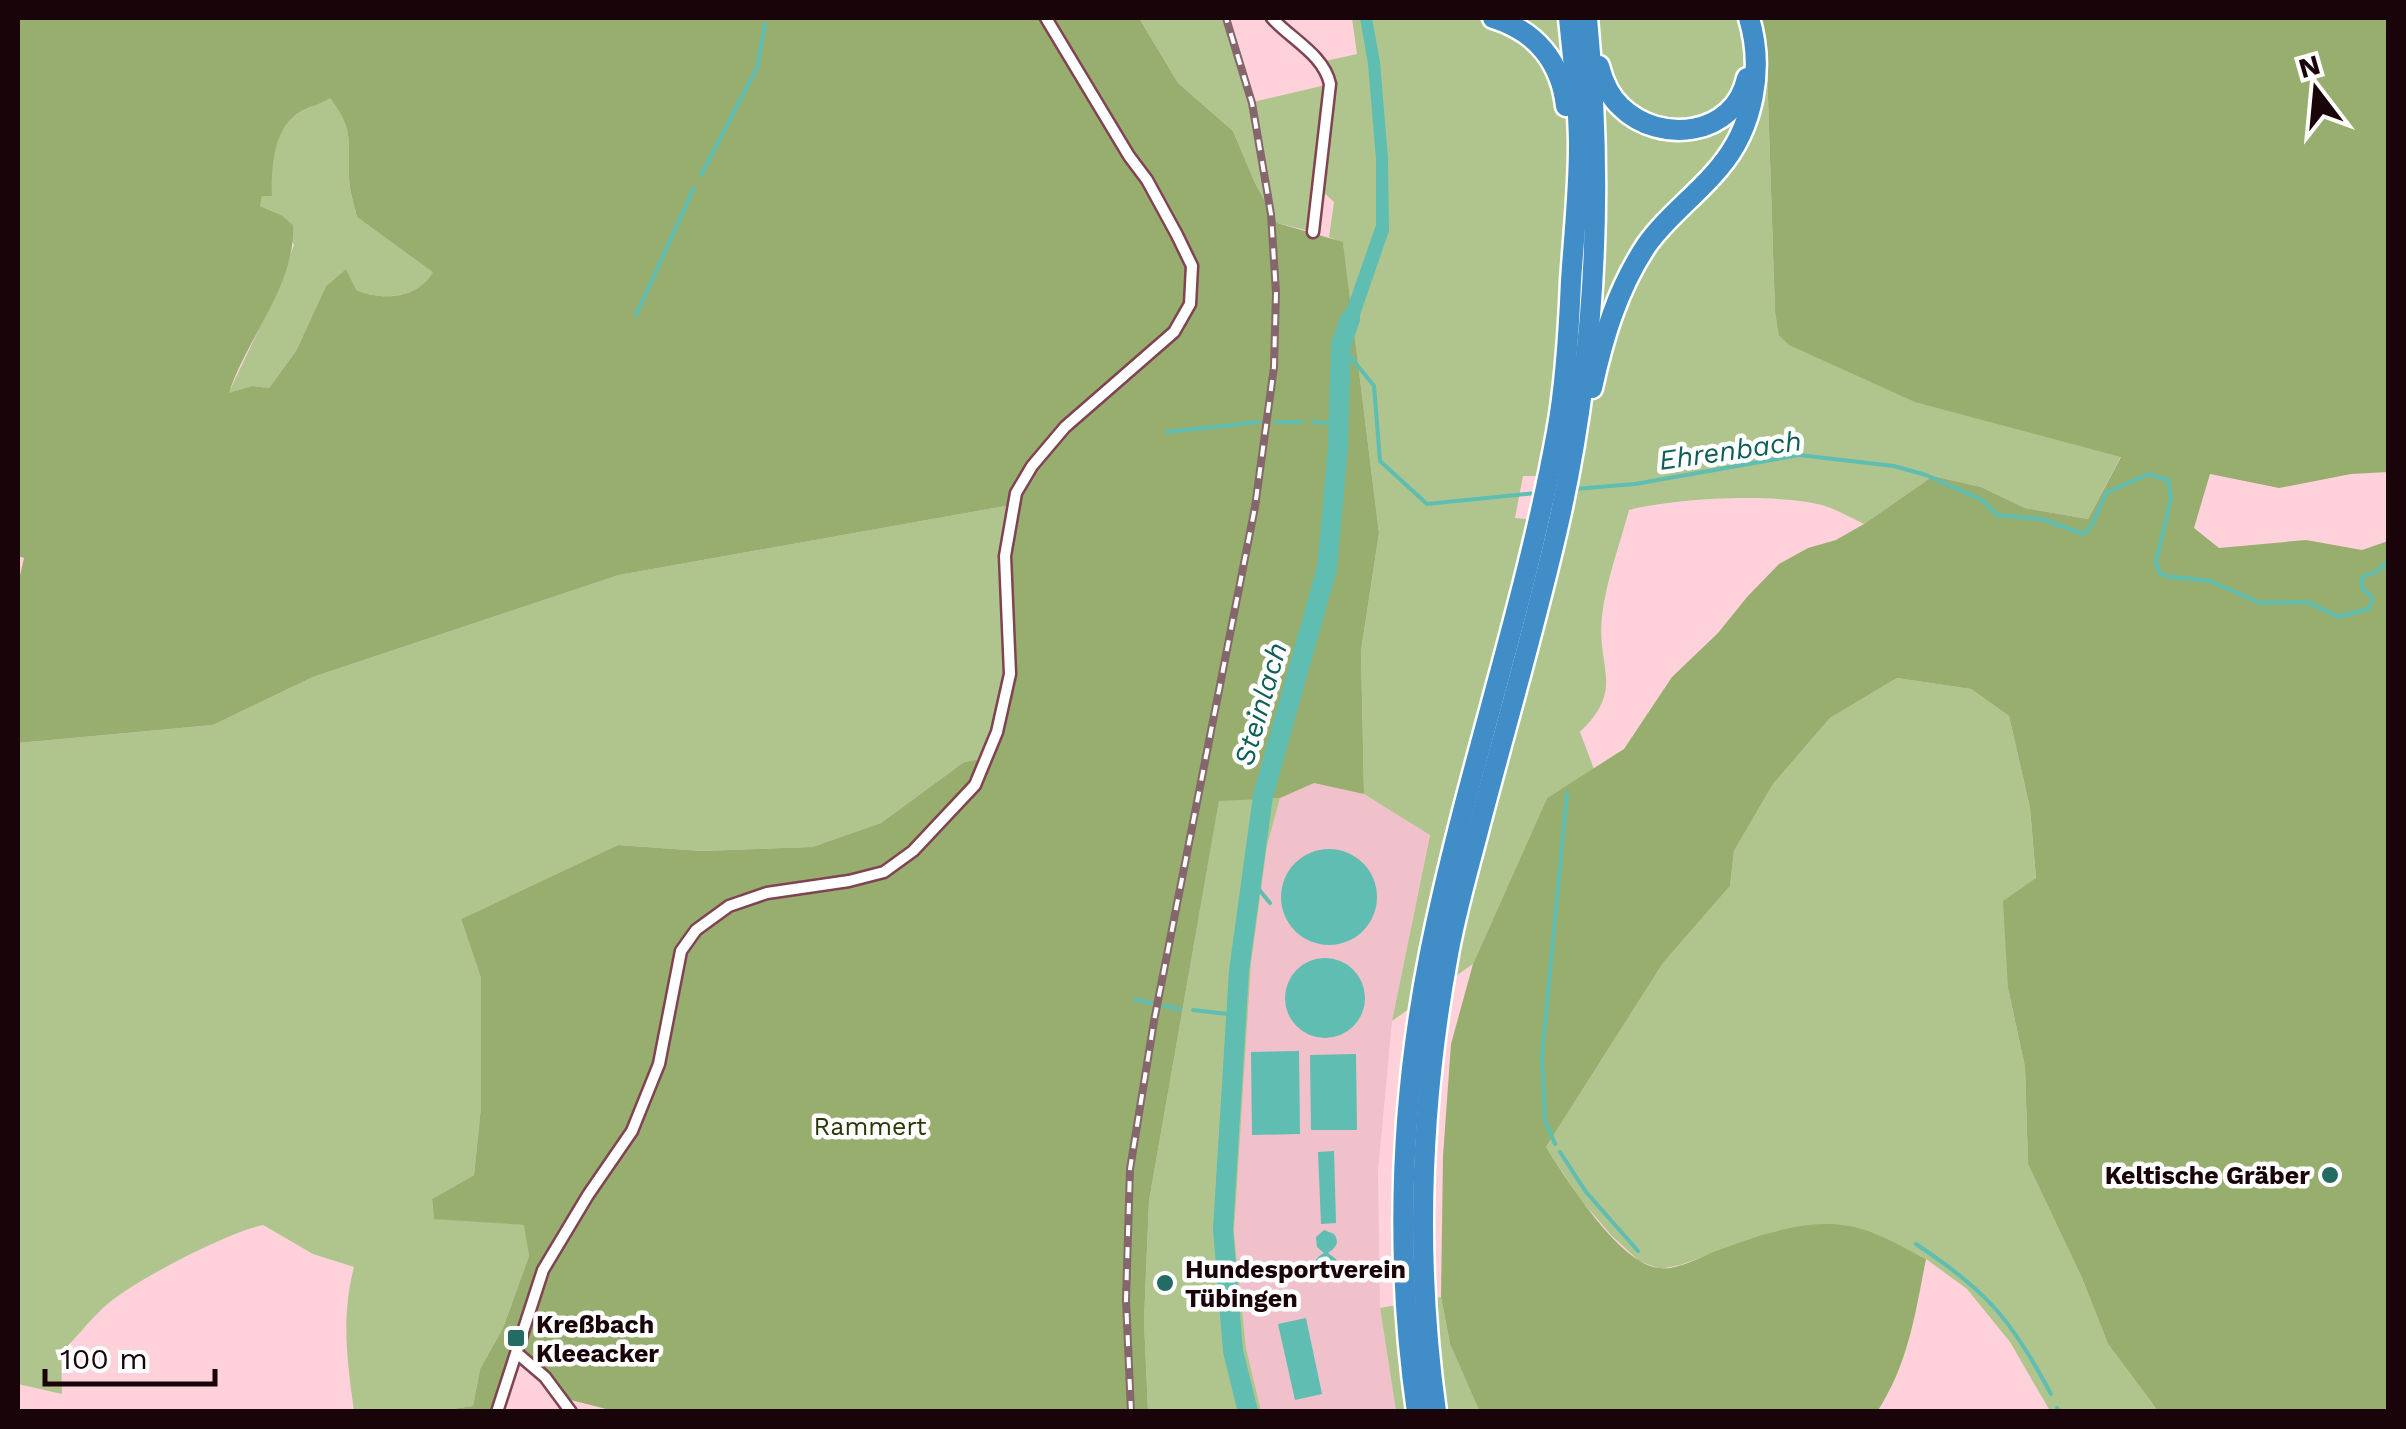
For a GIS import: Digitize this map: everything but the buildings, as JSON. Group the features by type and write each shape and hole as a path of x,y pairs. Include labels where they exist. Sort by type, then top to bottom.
{"highway":[{"path":"1493,18 1530,35 1556,65 1564,87 1576,202"},
{"path":"1562,471 1558,429 1570,317 1579,146 1569,18"},
{"path":"1590,18 1599,68 1614,100 1642,122 1662,130 1686,132 1711,124 1730,112 1744,92 1750,65 1741,18"},
{"path":"1436,1412 1427,1349 1421,1249 1424,1148 1447,958 1559,522 1562,471 1590,319 1596,189 1590,18"},
{"path":"1417,1412 1402,1252 1405,1149 1414,1053 1450,860 1498,686 1537,522 1584,430 1610,316 1647,244 1721,166 1739,136 1754,95 1758,63 1749,18"}],"street":[{"path":"497,1412 544,1270 632,1131 659,1064 680,951 696,930 728,906 767,892 849,882 884,872 913,851 975,785 998,732 1010,674 1006,556 1016,493 1032,466 1066,427 1174,332 1190,304 1192,266 1177,235 1148,180 1046,18"},
{"path":"1272,18 1287,36 1321,62 1330,84 1313,232"},
{"path":"518,1354 544,1377 571,1412"}],"shaded area":[{"path":"1139,18 1226,18 1253,102 1330,84 1321,62 1357,54 1352,18 1760,18 1767,67 1775,312 1785,338 1809,352 2121,456 2088,519 2025,508 1981,487 1933,476 1864,524 1822,505 1778,499 1699,500 1629,510 1602,616 1606,690 1594,717 1580,732 1594,769 1547,798 1473,964 1392,1021 1430,835 1364,794 1361,651 1379,533 1343,243 1329,237 1334,202 1320,189 1313,232 1277,223 1233,131 1178,83","holes":["1523,476 1573,476 1559,522 1515,518"]},
{"path":"1360,18 1372,18 1380,62 1389,231 1349,347 1336,340 1376,225 1376,159"},
{"path":"330,97 346,126 350,186 357,217 434,271 409,292 376,296 355,290 346,269 326,286 296,351 269,388 252,386 228,394 275,296 294,245 281,215 260,206 262,195 272,195 273,161 279,138 291,119"},
{"path":"1011,505 1010,674 988,758 964,762 881,823 812,847 701,851 618,845 461,919 481,978 481,1107 474,1175 432,1199 434,1218 525,1225 529,1256 503,1328 480,1369 473,1406 439,1411 354,1411 346,1321 354,1267 313,1254 263,1225 180,1259 104,1307 61,1353 62,1394 18,1384 18,743 213,725 313,677 619,575"},
{"path":"1897,678 1971,689 2009,716 2030,808 2036,879 2008,988 2025,1067 2028,1164 2082,1278 2108,1344 2158,1411 2050,1411 2010,1342 1967,1289 1926,1259 1873,1233 1777,1231 1680,1265 1660,1269 1639,1261 1580,1199 1546,1147 1663,963 1730,886 1734,851 1773,784 1830,718"},
{"path":"1314,782 1364,794 1430,834 1392,1021 1378,1172 1380,1308 1396,1411 1261,1412 1246,1348 1234,1233 1250,963 1267,846 1280,798"},
{"path":"1280,798 1267,846 1251,963 1234,1233 1246,1348 1261,1411 1148,1412 1144,1321 1149,1201 1219,800"},
{"path":"1329,849 1348,852 1363,863 1374,878 1374,916 1363,931 1348,942 1329,945 1310,942 1295,931 1284,916 1281,897 1284,878 1295,863 1310,852"},
{"path":"1317,958 1333,958 1354,969 1365,998 1354,1027 1333,1038 1317,1038 1303,1032 1291,1020 1285,1006 1285,990 1291,976 1303,964"},
{"path":"1299,1051 1300,1134 1252,1135 1251,1052"},
{"path":"1356,1054 1357,1130 1311,1130 1310,1055"},
{"path":"1334,1151 1336,1223 1321,1224 1318,1152"},
{"path":"1324,1230 1337,1240 1328,1253 1336,1259 1337,1266 1327,1275 1315,1266 1324,1253 1317,1247 1316,1237"},
{"path":"1441,1297 1450,1344 1480,1411 1396,1411 1380,1308"},
{"path":"1306,1318 1322,1394 1295,1400 1278,1324"}],"green space":[{"name":"Rammert","path":"18,18 1139,18 1178,83 1233,131 1277,223 1343,242 1379,533 1361,651 1364,794 1314,783 1280,798 1219,801 1149,1201 1144,1321 1148,1411 614,1411 563,1398 518,1354 529,1298 490,1411 439,1411 473,1406 480,1369 503,1328 529,1256 524,1225 434,1219 432,1199 474,1175 481,1107 481,978 461,919 618,845 701,851 812,847 881,823 964,762 988,758 1010,674 1011,505 619,575 313,677 213,725 18,743 18,584 24,558 18,556","holes":["330,98 348,135 349,181 357,217 433,272 409,292 376,296 356,290 346,269 326,286 296,351 269,388 252,386 229,393 279,290 292,247 293,225 260,206 262,196 272,196 273,162 279,138 291,119"]},
{"path":"1760,18 2388,18 2388,472 2351,474 2279,488 2210,474 2194,528 2219,548 2306,540 2362,550 2388,541 2388,1411 2158,1411 2108,1344 2082,1278 2028,1164 2025,1067 2008,988 2003,901 2036,878 2030,808 2009,716 1971,689 1897,678 1830,718 1773,784 1734,851 1730,886 1663,963 1546,1147 1611,1236 1643,1262 1658,1268 1680,1266 1778,1231 1826,1224 1864,1230 1926,1259 1909,1338 1888,1394 1877,1412 1480,1412 1450,1344 1441,1297 1443,1156 1451,1044 1473,964 1547,798 1624,749 1672,677 1718,633 1779,564 1864,524 1933,476 1981,487 2025,508 2088,519 2121,457 1915,402 1789,345 1779,335 1767,67"}],"waterway":[{"path":"701,175 757,68 765,24"},
{"path":"636,315 694,188"},
{"name":"Steinlach","path":"1248,1412 1233,1351 1223,1229 1239,971 1263,796 1327,568 1338,447 1341,345 1350,319"},
{"name":"Ehrenbach","path":"1341,345 1374,386 1380,461 1427,504 1536,493"},
{"path":"1167,432 1259,422"},
{"path":"1276,422 1301,422"},
{"path":"1313,422 1339,424"},
{"name":"Ehrenbach","path":"1575,489 1635,484 1799,455 1894,466 1926,475 1982,500 1997,515 2041,519 2084,534 2106,493 2148,474 2168,480 2171,499 2156,561 2158,571 2165,576 2210,581 2260,603 2307,602 2339,617 2370,608 2372,597 2362,588 2362,577 2378,571 2388,561"},
{"path":"1555,1144 1545,1120 1542,1056 1567,793"},
{"path":"1252,881 1270,903"},
{"path":"1135,999 1151,1003"},
{"path":"1164,1006 1180,1009"},
{"path":"1193,1010 1236,1015"},
{"path":"1560,1152 1586,1192 1638,1251"},
{"path":"1916,1244 1995,1308 2051,1394"},
{"path":"2057,1408 2059,1412"}],"railway":[{"path":"1131,1412 1126,1300 1130,1169 1154,1021 1255,507 1274,367 1276,293 1271,214 1252,103 1226,18"}],"place":[{"name":"Keltische Gräber","path":"2330,1175"},
{"name":"Hundesportverein Tübingen","path":"1165,1283"},
{"name":"Kreßbach Kleeacker","path":"516,1338"}]}
